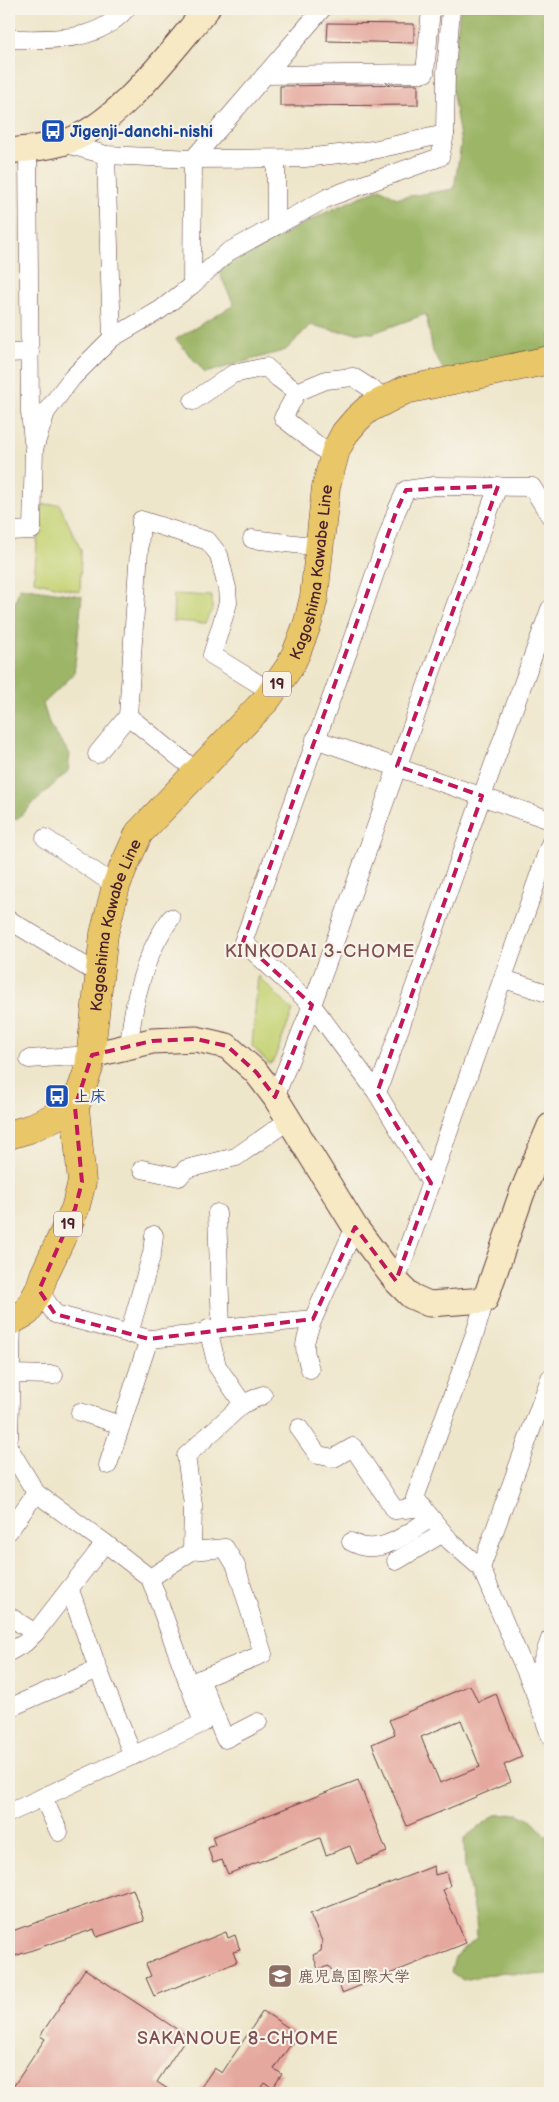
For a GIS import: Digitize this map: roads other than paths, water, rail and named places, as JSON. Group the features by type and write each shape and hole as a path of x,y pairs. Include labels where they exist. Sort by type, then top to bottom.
{"main road":[{"name":"Kagoshima Kawabe Line","path":"10,1322 27,1312 39,1290 44,1275 75,1209 82,1182 75,1107 81,1094 92,1055 104,934 116,886 129,851 139,833 272,692 290,666 308,622 314,597 326,488 334,458 345,433 357,419 386,398 420,385 550,360"},
{"path":"9,1135 29,1129 75,1107"}],"street":[{"path":"9,39 64,40 97,32 126,9"},
{"path":"9,531 32,530 34,449 30,412 30,352 18,150 63,143 90,130 113,115 207,9"},
{"path":"192,285 193,159 322,9"},
{"path":"265,75 425,74 431,9"},
{"path":"34,449 46,412 72,378 112,338 160,310 192,285 228,252 329,197 440,157 445,134 446,72 451,9"},
{"path":"63,143 106,155 193,159 276,159 305,158 373,150 445,134"},
{"path":"106,155 112,338"},
{"path":"276,159 276,225"},
{"path":"9,353 30,352"},
{"path":"193,401 233,374 266,367 297,392"},
{"path":"334,458 283,418 297,392 326,380 353,377 386,398"},
{"path":"431,1183 377,1093 312,1005 243,942 396,512 406,490 434,486 532,487 550,516"},
{"path":"275,1097 312,1005 498,486"},
{"path":"97,754 128,716 141,520 208,541 219,555 227,588 228,604 212,655 272,692"},
{"path":"252,539 320,547"},
{"path":"377,1093 550,609"},
{"path":"128,716 196,771"},
{"path":"315,739 550,820"},
{"path":"46,838 116,886"},
{"path":"396,1281 550,844"},
{"path":"129,1046 132,1018 151,949 171,918"},
{"path":"9,920 100,975"},
{"path":"504,979 550,994"},
{"path":"29,1059 92,1055 152,1041 196,1038 227,1046 256,1072 275,1097 355,1227 396,1281 411,1296 429,1304 484,1300"},
{"path":"142,1170 179,1177 186,1169 236,1157 290,1120"},
{"path":"550,1126 522,1193 484,1300 475,1333 415,1498 450,1541 481,1568 533,1688 550,1735"},
{"path":"217,1213 214,1328 217,1366 243,1404"},
{"path":"310,1369 304,1352 306,1338 355,1227"},
{"path":"129,1334 152,1253 154,1235"},
{"path":"39,1290 55,1314 149,1339 192,1335 214,1328 313,1319"},
{"path":"9,1438 10,1322"},
{"path":"108,1465 149,1339"},
{"path":"10,1374 54,1375"},
{"path":"481,1568 550,1378"},
{"path":"192,1551 193,1505 186,1456 243,1404 263,1395"},
{"path":"80,1412 121,1425"},
{"path":"299,1428 318,1455 334,1458 353,1447 395,1510 427,1512"},
{"path":"9,1448 36,1493 150,1578 194,1682 225,1739 258,1722"},
{"path":"9,1531 36,1493"},
{"path":"351,1542 367,1547 380,1546 394,1541 427,1512"},
{"path":"396,1561 443,1533"},
{"path":"9,1652 25,1644 35,1633 105,1543"},
{"path":"150,1578 192,1551 225,1548 236,1566 263,1654 194,1682"},
{"path":"70,1590 133,1756"},
{"path":"9,1616 35,1633"},
{"path":"533,1688 550,1639"},
{"path":"9,1708 98,1668"},
{"path":"9,1813 203,1724 194,1682"},
{"path":"44,1797 59,1832"}],"place":[{"name":"Jigenji-danchi-nishi","path":"53,131"},
{"name":"上床","path":"57,1096"},
{"name":"鹿児島国際大学","path":"280,1976"}],"district":[{"name":"KINKODAI 3-CHOME","path":"320,951"},
{"name":"SAKANOUE 8-CHOME","path":"238,2038"}]}
